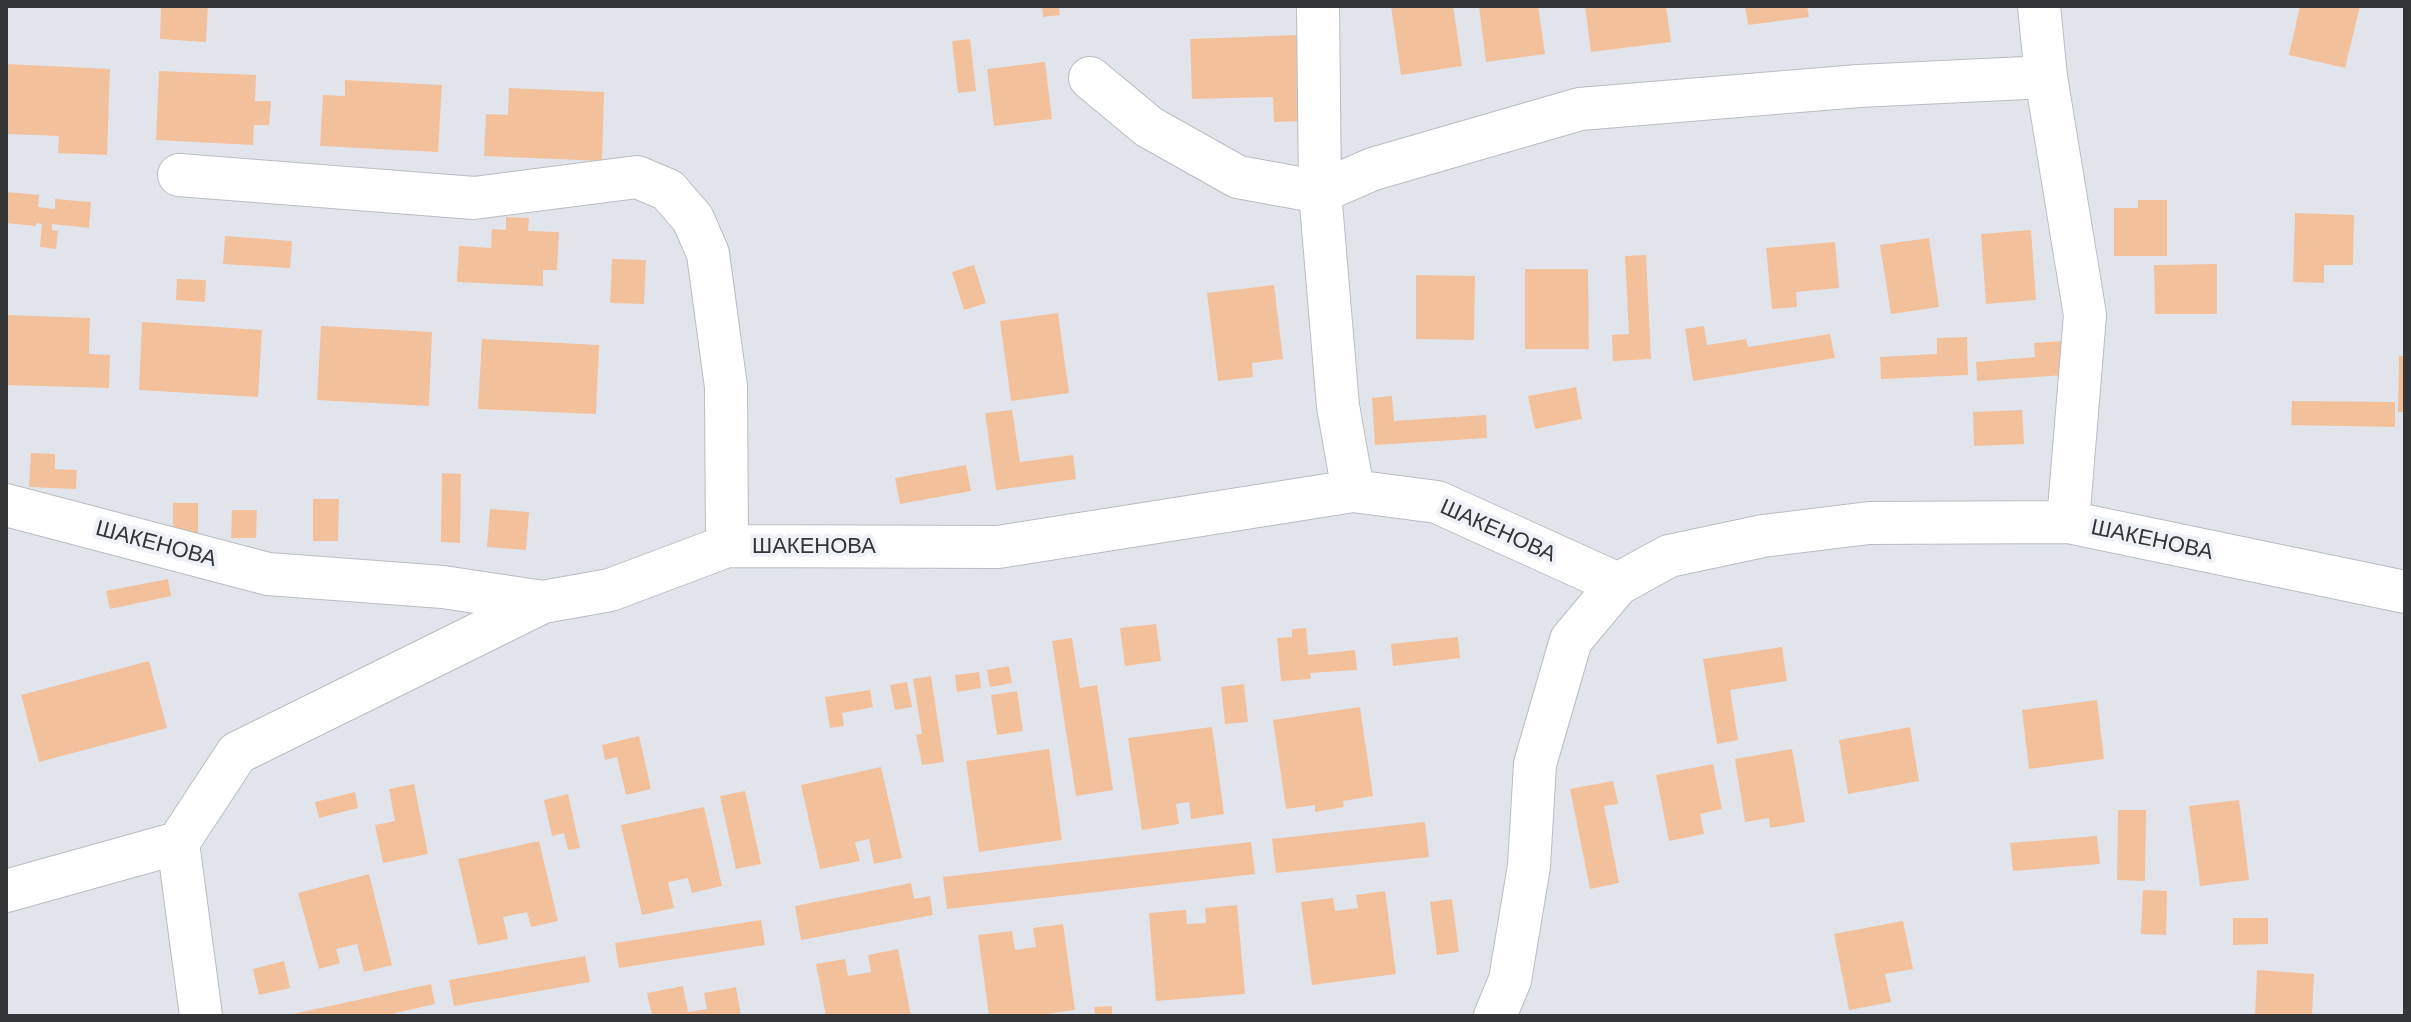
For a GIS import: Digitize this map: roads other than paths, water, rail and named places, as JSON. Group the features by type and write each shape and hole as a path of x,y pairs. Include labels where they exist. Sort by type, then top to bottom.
{"street":[{"path":"1318,6 1320,192 1338,406 1353,491"},
{"path":"2039,6 2046,77 2085,315 2068,522"},
{"path":"1090,78 1149,127 1238,177 1320,192 1373,169 1580,109 1859,86 2046,77"},
{"path":"179,175 474,198 637,177 668,190 693,219 708,254 726,387 727,546"},
{"name":"ШАКЕНОВА","path":"6,505 268,574 443,587 543,602 610,590 727,546 998,547 1353,491 1437,502 1618,584"},
{"name":"ШАКЕНОВА","path":"1495,1016 1510,980 1529,866 1535,764 1571,640 1618,584 1669,556 1763,536 1869,523 2068,522 2405,592"},
{"path":"201,1016 178,843 237,753 543,602"},
{"path":"6,891 178,843"}]}
